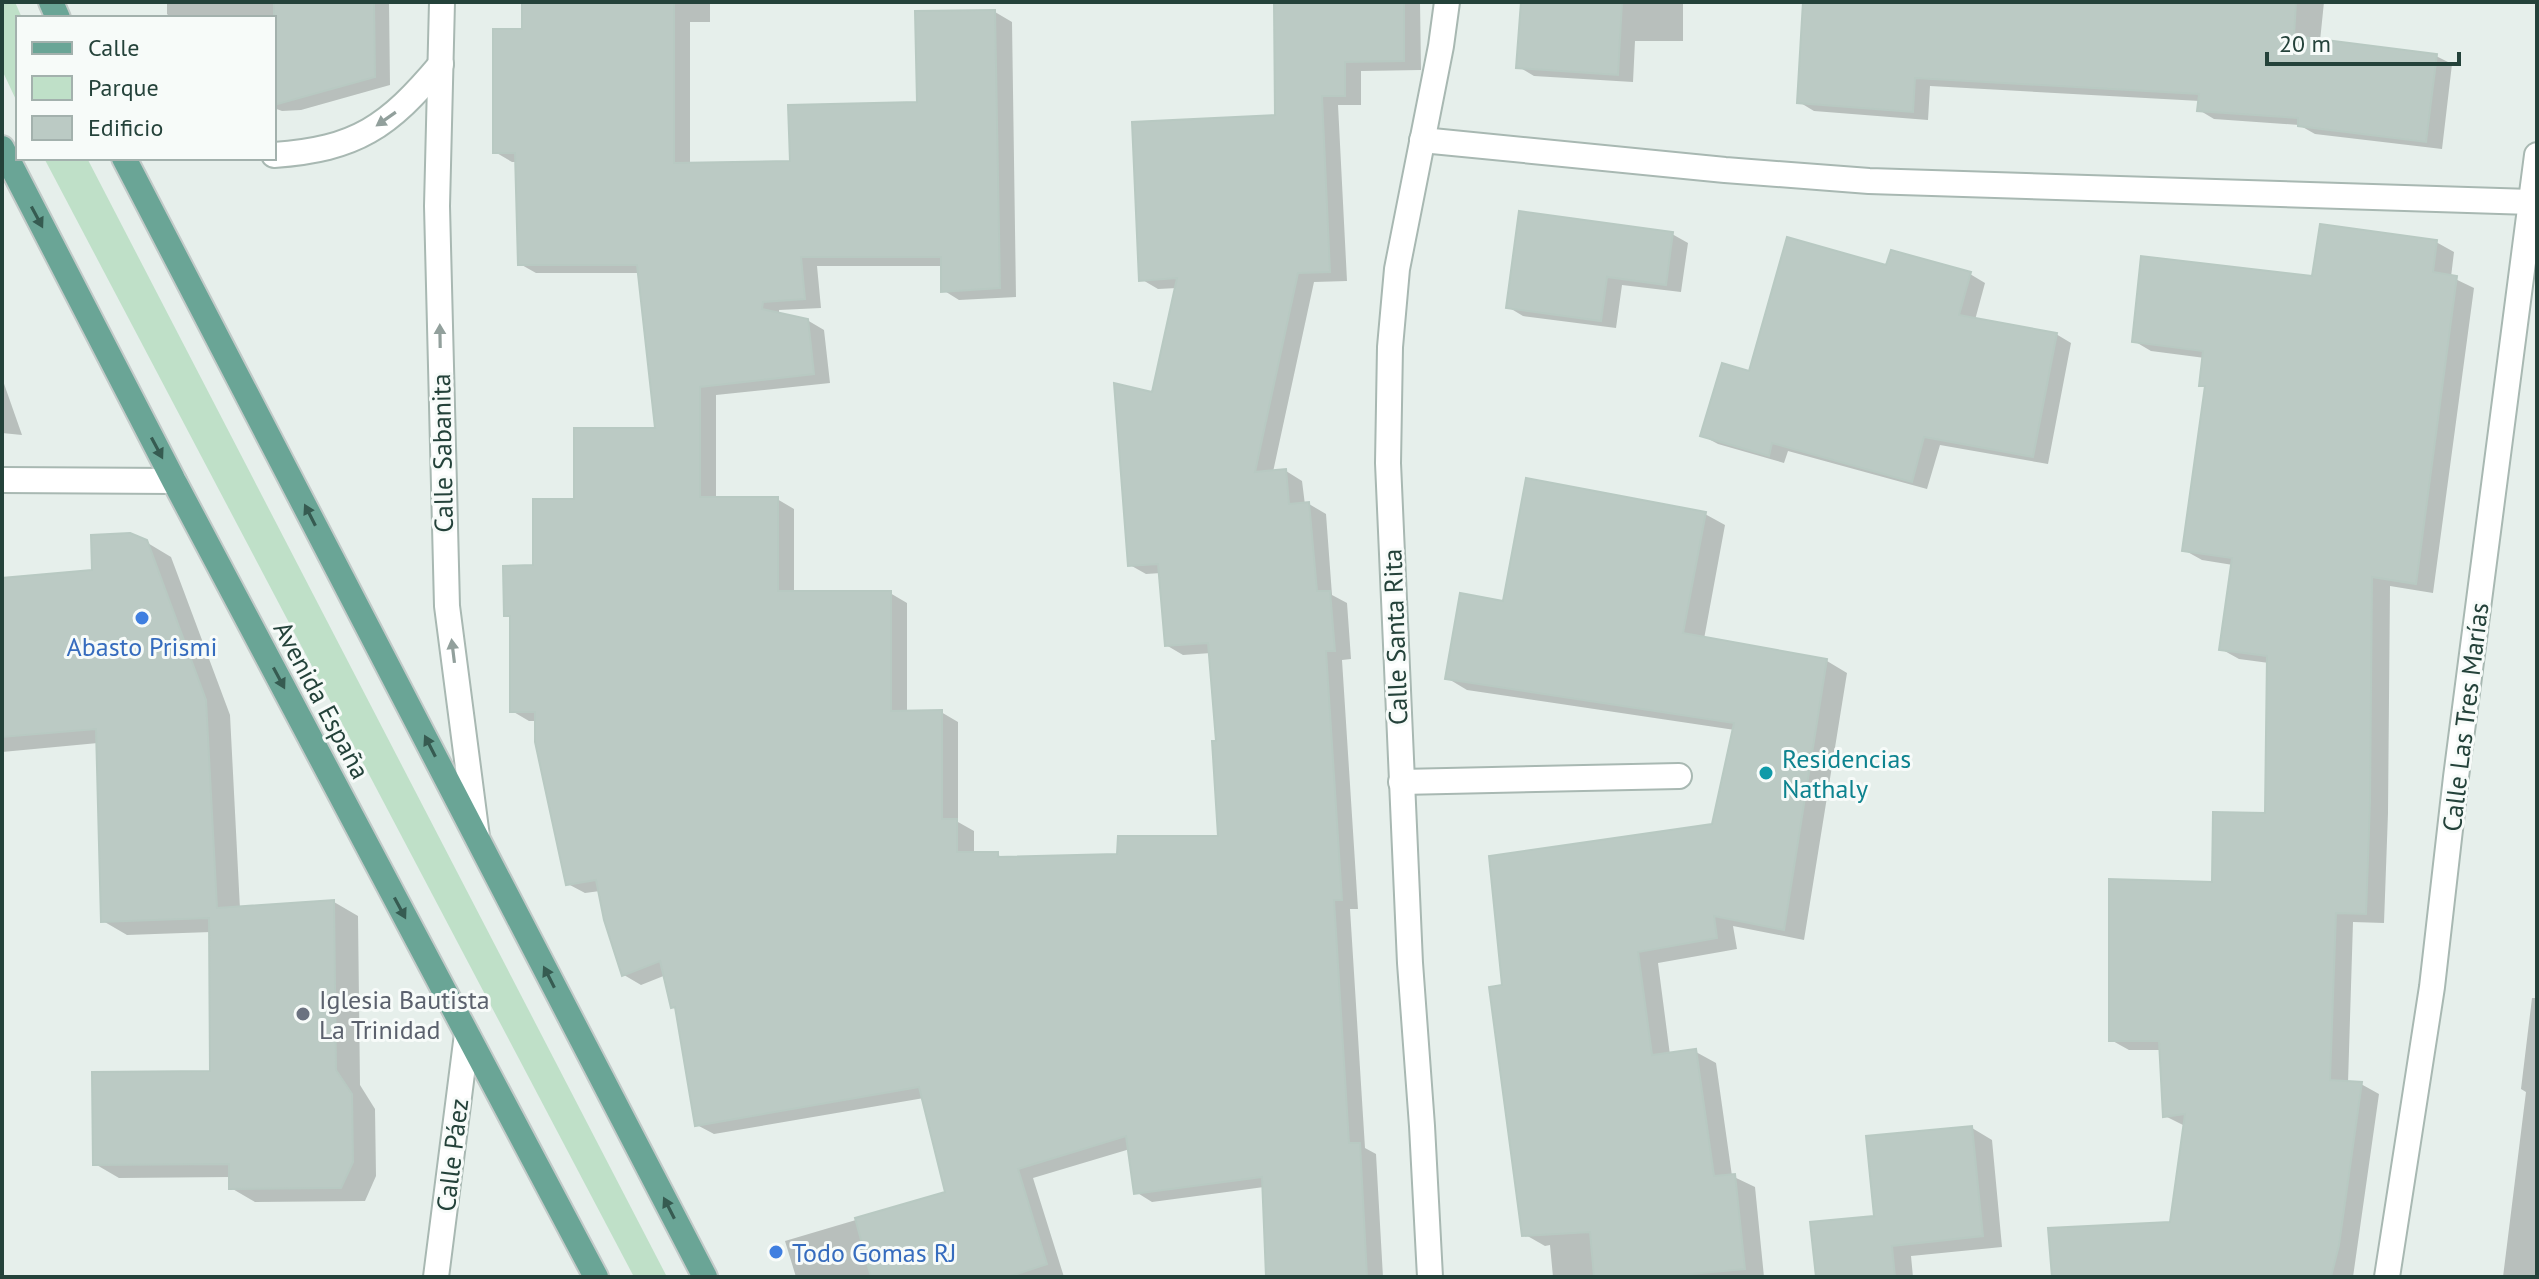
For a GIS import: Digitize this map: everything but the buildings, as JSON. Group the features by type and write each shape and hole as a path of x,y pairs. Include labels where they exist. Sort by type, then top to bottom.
{"main road":[{"name":"Avenida España","path":"2,148 174,481 596,1277"},
{"path":"125,160 705,1277"}],"street":[{"name":"Calle Sabanita","path":"442,2 437,206 447,606 478,839"},
{"name":"Calle Santa Rita","path":"1430,1277 1424,1144 1410,963 1388,463 1390,347 1397,269 1447,2"},
{"path":"276,155 312,152 355,138 389,119 441,64"},
{"path":"1422,140 1869,181 2531,202"},
{"name":"Calle Las Tres Marías","path":"2387,1277 2432,987 2456,777 2537,155"},
{"path":"2,480 174,481"},
{"path":"1401,782 1679,776"},
{"name":"Calle Páez","path":"436,1277 467,1034"}],"green space":[{"path":"2,2 15,2 21,16 16,16 16,100 2,70"},
{"path":"45,160 88,160 667,1277 634,1277"}],"place":[{"name":"Abasto Prismi","path":"142,618"},
{"name":"Residencias Nathaly","path":"1766,773"},
{"name":"Iglesia Bautista La Trinidad","path":"303,1014"},
{"name":"Todo Gomas RJ","path":"776,1252"}]}
